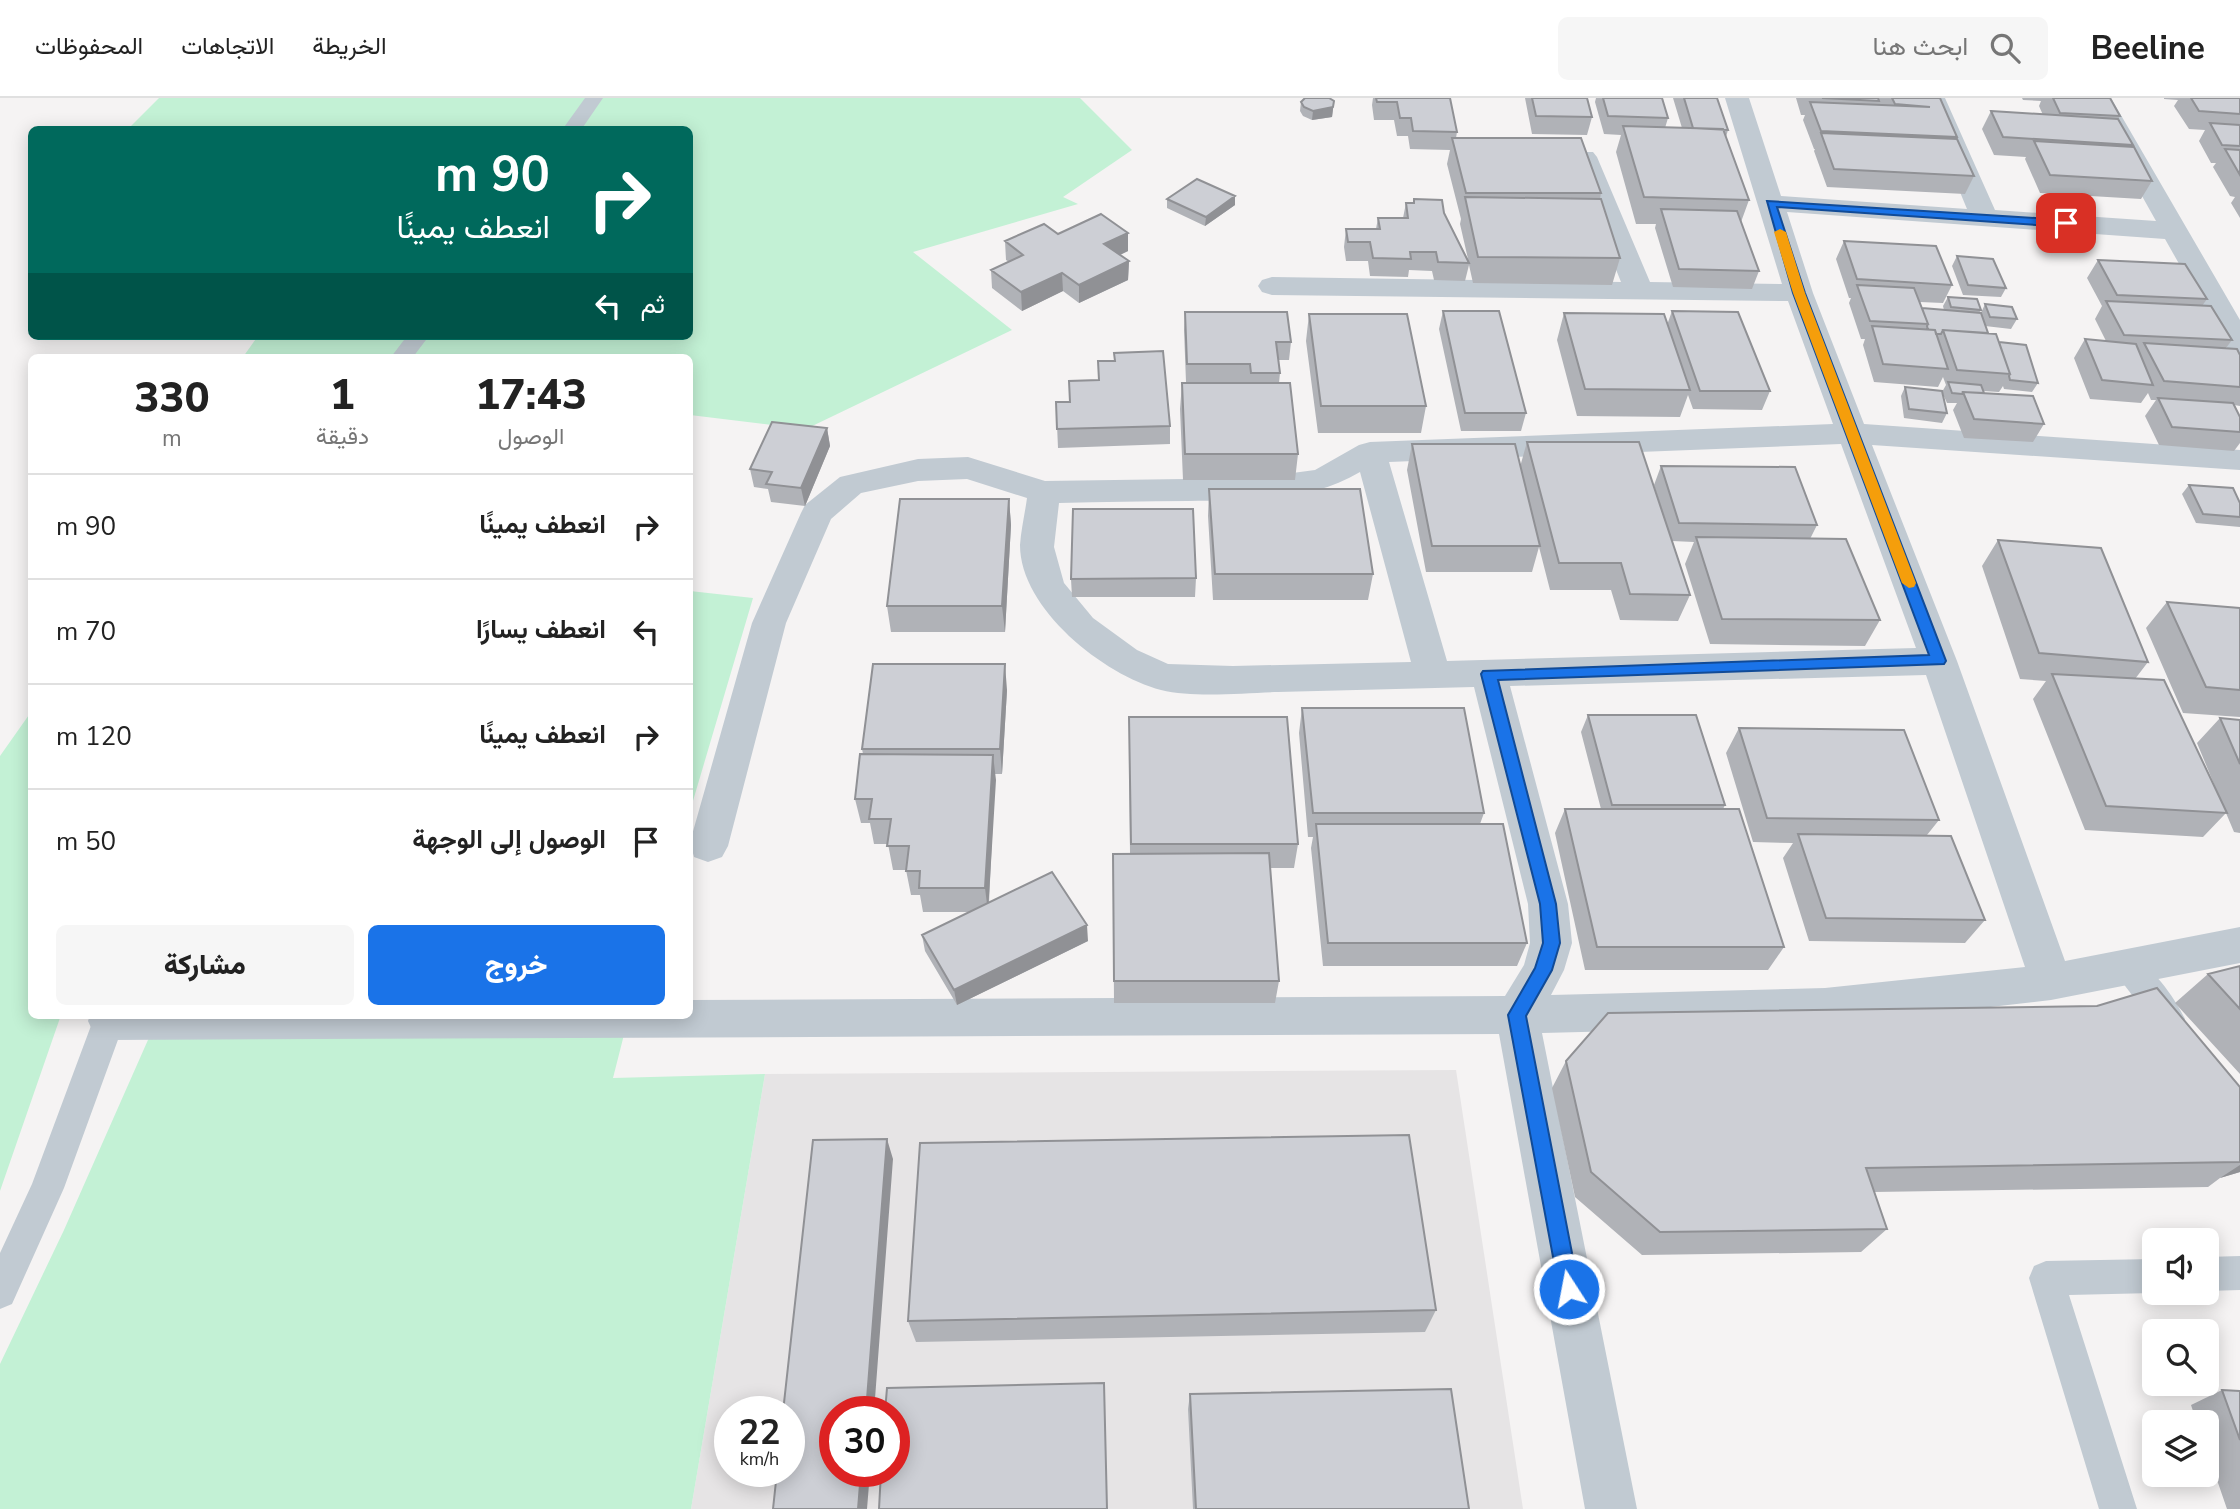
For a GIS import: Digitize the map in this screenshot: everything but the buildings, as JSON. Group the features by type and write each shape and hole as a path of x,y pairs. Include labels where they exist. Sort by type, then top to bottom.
{"street":[{"path":"1737,98 1799,293 1939,661 2051,982"},
{"path":"1933,98 1984,218"},
{"path":"2099,98 2240,345"},
{"path":"1555,150 1582,151 1587,171 1616,232 1639,291"},
{"path":"1771,203 2175,231"},
{"path":"1272,286 1799,293"},
{"path":"708,846 769,623 817,513 851,485 918,470 968,468 1044,492 1254,489 1299,485 1326,478 1370,452 1851,433 2240,460"},
{"path":"1370,452 1433,675"},
{"path":"1044,492 1037,547 1048,587 1081,627 1124,659 1164,677 1233,680 1939,661"},
{"path":"1489,674 1549,917 1551,943 1543,970 1517,1015 1611,1509"},
{"path":"693,1017 1517,1015 1825,1007 2051,982 2130,969 2240,945"}],"lane":[{"path":"574,126 594,98"},
{"path":"404,354 415,340"},
{"path":"2130,969 2189,1044"},
{"path":"0,1292 47,1188 110,1019"},
{"path":"2219,1274 2240,1273"},
{"path":"2118,1509 2046,1278 2142,1276"}],"shaded area":[{"path":"1456,1070 1523,1509 691,1509 765,1074"}],"green space":[{"path":"159,98 1080,98 1132,150 1063,197 1078,204 913,252 1012,330 806,429 693,415 693,354 245,354 255,340 693,340 693,126 131,126"},
{"path":"693,591 753,598 693,801"},
{"path":"28,716 28,1019 60,1019 0,1191 0,756"},
{"path":"157,1019 628,1019 613,1078 765,1074 691,1509 0,1509 0,1364 64,1230"}],"slow traffic":[{"path":"1780,232 1799,293 1909,583"}],"route":[{"path":"1569,1289 1517,1015 1543,970 1551,943 1548,904 1489,674 1939,661 1799,293 1771,203 2066,223"}]}
